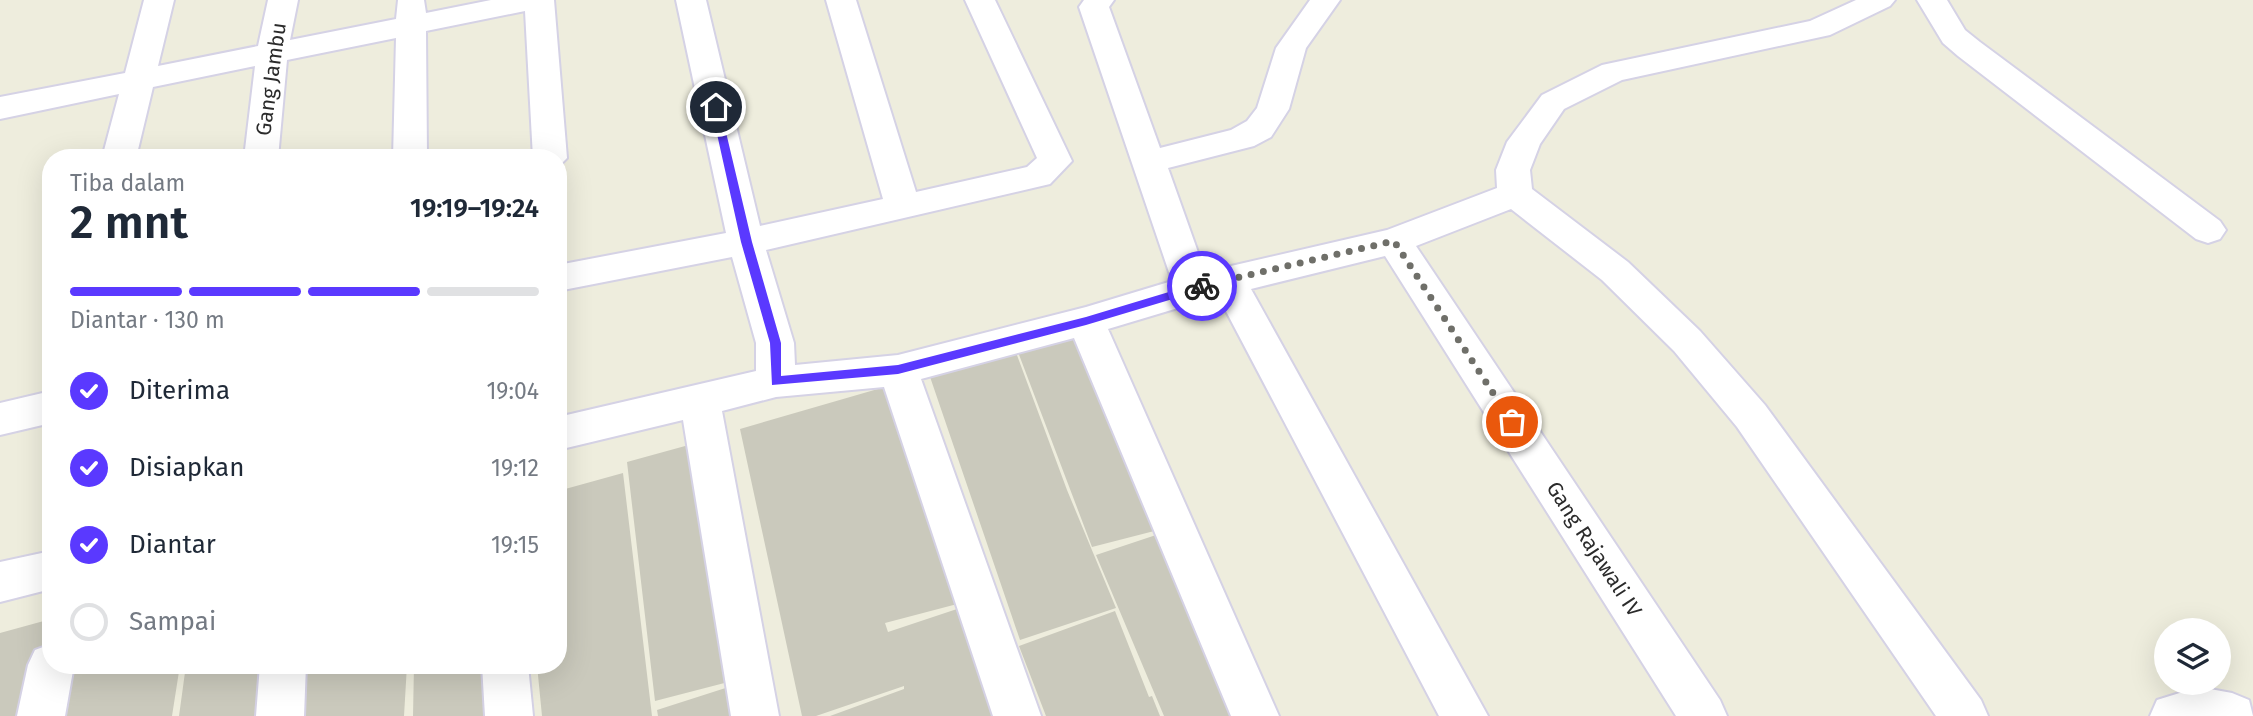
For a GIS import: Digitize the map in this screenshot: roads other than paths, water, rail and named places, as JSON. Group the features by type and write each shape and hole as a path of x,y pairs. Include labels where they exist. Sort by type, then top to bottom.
{"street":[{"path":"121,149 159,0"},
{"name":"Gang Jambu","path":"262,149 272,53 283,0"},
{"path":"0,108 272,53 410,13 538,0 549,149"},
{"path":"691,0 747,242 775,343 776,382"},
{"path":"841,0 903,207"},
{"path":"567,275 747,242 1038,176 1055,161 980,0"},
{"path":"1099,0 1094,7 1148,162 1210,284 1464,716"},
{"path":"1148,162 1242,138 1259,129 1273,109 1291,48 1325,0"},
{"path":"1515,194 1514,170 1524,142 1553,102 1613,72 1819,28 1880,0"},
{"path":"1932,0 1954,36 1969,49 2208,230"},
{"path":"410,13 410,149"},
{"path":"567,432 776,382 898,370 1086,321 1210,284 1394,241 1515,194"},
{"path":"1515,194 1615,271 1695,351 1751,416 1964,716"},
{"name":"Gang Rajawali IV","path":"1394,241 1703,716"},
{"path":"1086,321 1255,716"},
{"path":"898,370 1017,716"},
{"path":"699,400 755,716"},
{"path":"0,419 42,409"},
{"path":"0,582 42,572"},
{"path":"41,716 49,674"},
{"path":"280,716 282,674"},
{"path":"506,674 509,716"},
{"path":"2175,716 2199,710 2232,716"}]}
